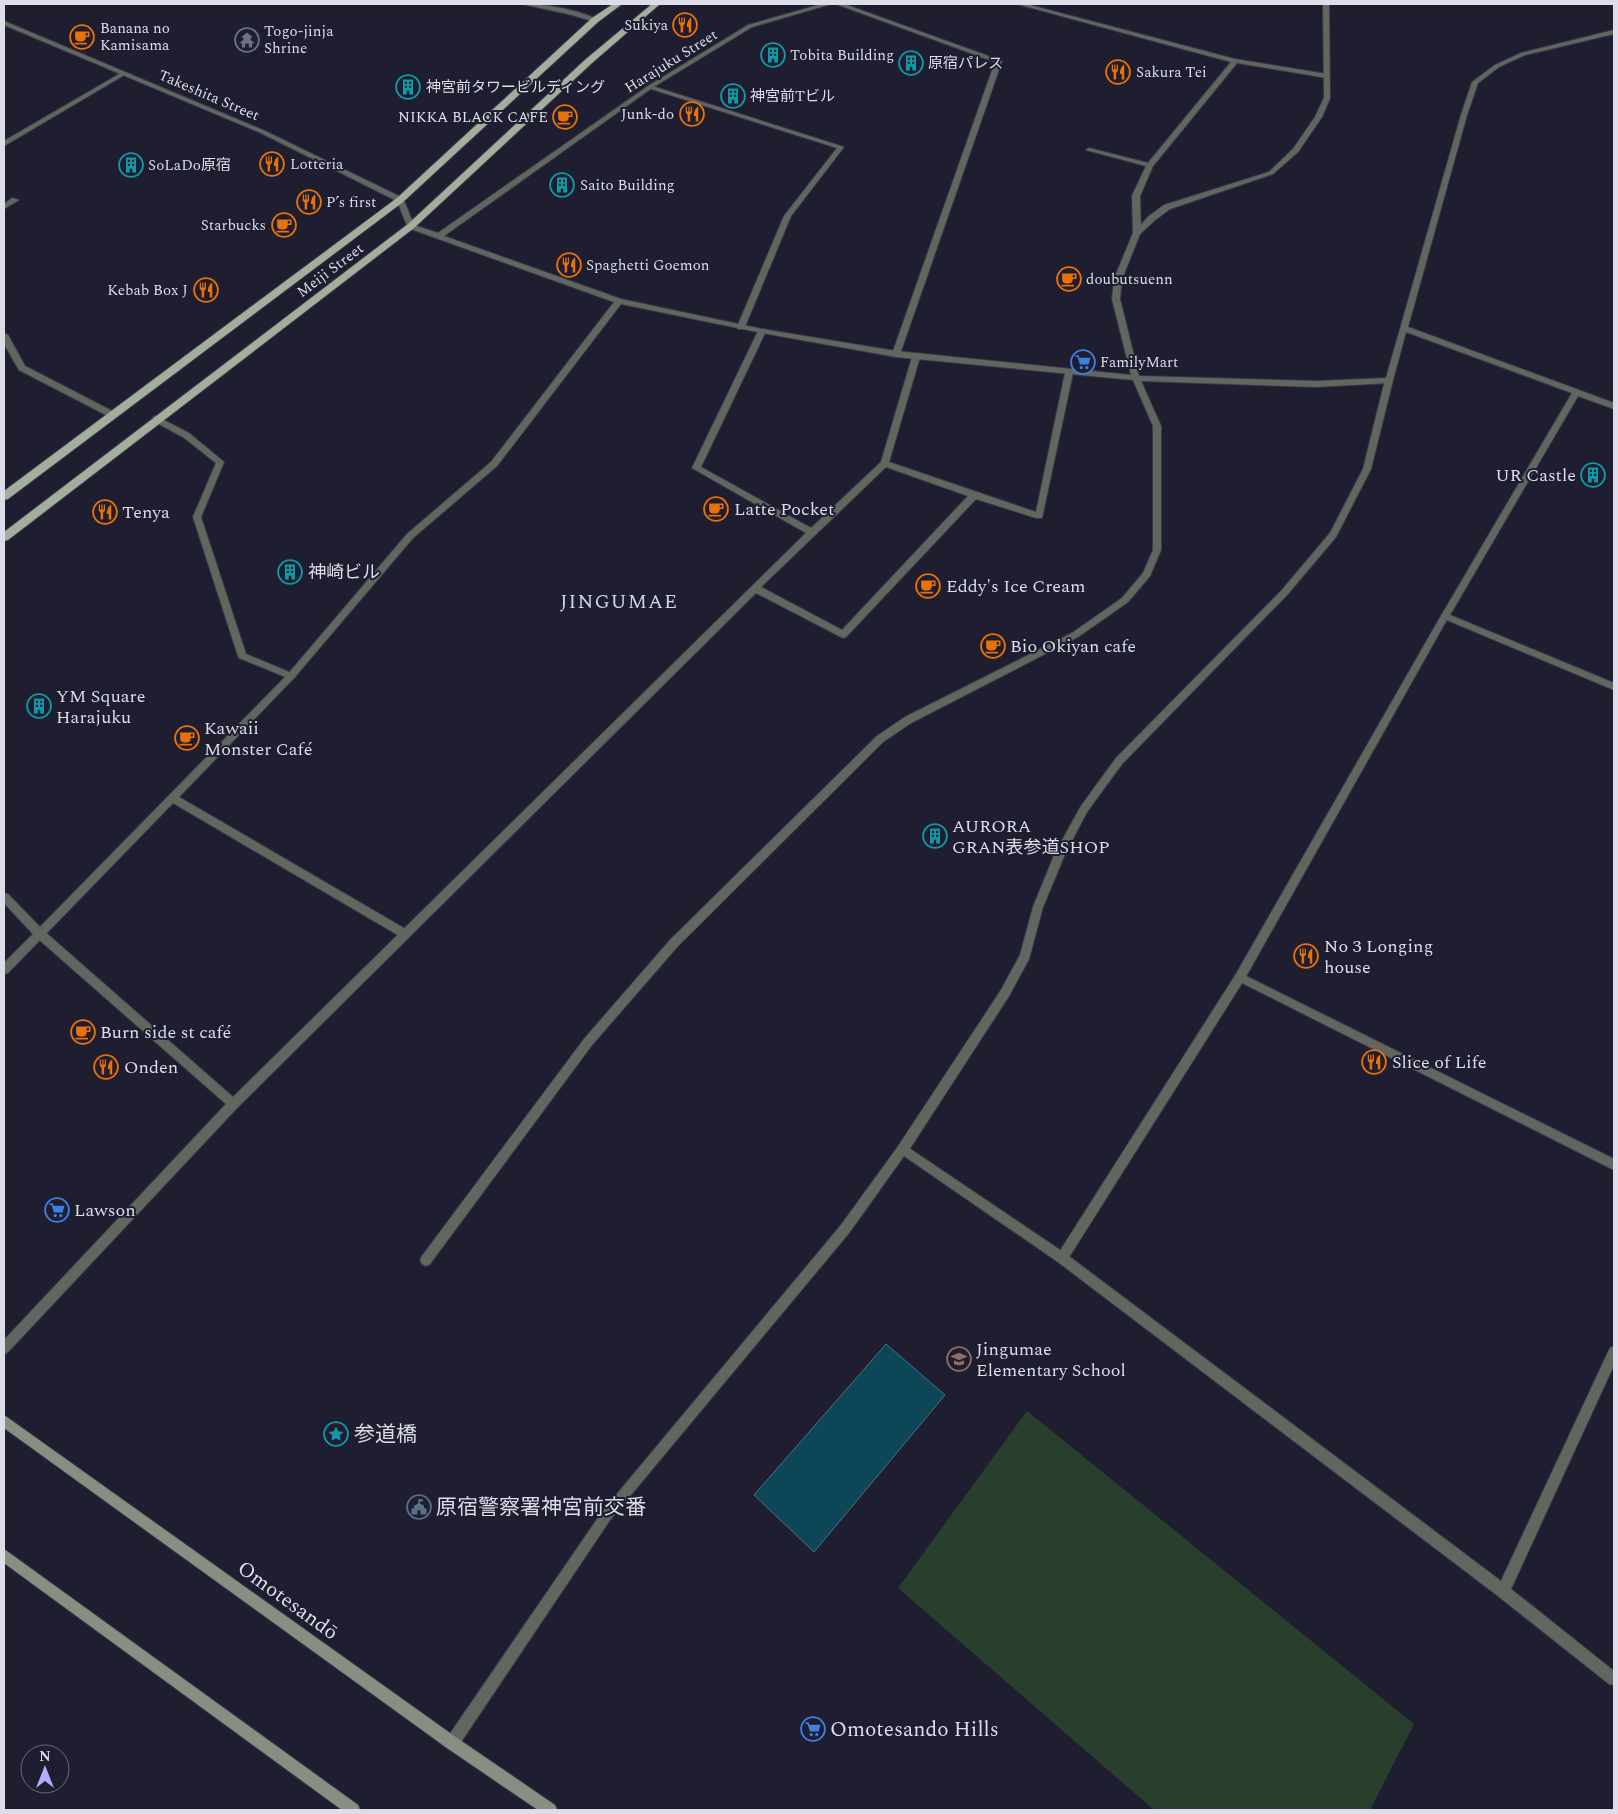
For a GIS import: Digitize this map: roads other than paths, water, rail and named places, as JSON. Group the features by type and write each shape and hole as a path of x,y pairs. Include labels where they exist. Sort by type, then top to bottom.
{"main road":[{"name":"Meiji Street","path":"4,496 400,200 595,20 618,4"},
{"name":"Meiji Street","path":"4,537 411,226 589,62 656,4"},
{"name":"Omotesandō","path":"4,1421 452,1743 550,1810"},
{"path":"4,1555 353,1810"}],"street":[{"path":"526,4 595,20"},
{"name":"Harajuku Street","path":"439,236 650,87 750,26 828,4"},
{"path":"839,4 999,61 896,354"},
{"path":"1020,4 1235,61 1327,76"},
{"path":"426,1260 588,1042 674,943 880,739 908,720 1075,635 1125,600 1147,574 1157,550 1157,426 1136,378 1116,299 1118,279 1137,233 1167,206 1271,173 1282,167 1324,110 1327,98 1326,4"},
{"name":"Takeshita Street","path":"4,23 263,132 400,200"},
{"path":"452,1743 606,1516 845,1228 903,1149 1005,993 1025,956 1038,907 1060,853 1084,809 1119,761 1284,593 1333,535 1367,469 1389,380 1475,82 1496,66 1523,54 1614,32"},
{"path":"1137,233 1136,196 1150,164 1235,61"},
{"path":"4,144 124,74"},
{"path":"650,87 840,147 788,216 741,327"},
{"path":"1089,150 1150,164"},
{"path":"4,207 15,200"},
{"path":"400,200 411,226 619,301 762,331 916,357 1136,378 1316,384 1389,380"},
{"path":"4,970 291,676 410,536 494,464 619,301"},
{"path":"1404,328 1614,406"},
{"path":"762,331 696,468 812,532"},
{"path":"4,335 22,368 113,415"},
{"path":"4,1348 233,1104 812,532 885,464 916,357"},
{"path":"885,464 1039,516 1069,372"},
{"path":"1062,1258 1240,977 1445,616 1576,393"},
{"path":"156,419 186,434 220,462 197,517 242,656 291,676"},
{"path":"755,588 843,634 974,495"},
{"path":"1445,616 1614,687"},
{"path":"173,798 405,934"},
{"path":"4,897 40,934 233,1104"},
{"path":"1240,977 1614,1165"},
{"path":"903,1149 1062,1258 1503,1591 1614,1679"},
{"path":"1503,1591 1614,1352"}],"water":[{"path":"886,1344 945,1395 814,1552 754,1495"}],"place":[{"name":"Sukiya","path":"685,25"},
{"name":"Banana no Kamisama","path":"82,37"},
{"name":"Togo-jinja Shrine","path":"247,40"},
{"name":"Tobita Building","path":"773,55"},
{"name":"原宿パレス","path":"911,63"},
{"name":"Sakura Tei","path":"1118,72"},
{"name":"神宮前タワービルディング","path":"408,87"},
{"name":"神宮前Tビル","path":"733,96"},
{"name":"Junk-do","path":"692,114"},
{"name":"NIKKA BLACK CAFE","path":"565,117"},
{"name":"Lotteria","path":"272,164"},
{"name":"SoLaDo原宿","path":"131,165"},
{"name":"Saito Building","path":"562,185"},
{"name":"P’s first","path":"309,202"},
{"name":"Starbucks","path":"284,225"},
{"name":"Spaghetti Goemon","path":"569,265"},
{"name":"doubutsuenn","path":"1069,279"},
{"name":"Kebab Box J","path":"206,290"},
{"name":"FamilyMart","path":"1083,362"},
{"name":"UR Castle","path":"1593,475"},
{"name":"Latte Pocket","path":"716,509"},
{"name":"Tenya","path":"105,512"},
{"name":"神崎ビル","path":"290,572"},
{"name":"Eddy's Ice Cream","path":"928,586"},
{"name":"Bio Okiyan cafe","path":"993,646"},
{"name":"YM Square Harajuku","path":"39,706"},
{"name":"Kawaii Monster Café","path":"187,738"},
{"name":"AURORA GRAN表参道SHOP","path":"935,836"},
{"name":"No 3 Longing house","path":"1306,956"},
{"name":"Burn side st café","path":"83,1032"},
{"name":"Slice of Life","path":"1374,1062"},
{"name":"Onden","path":"106,1067"},
{"name":"Lawson","path":"57,1210"},
{"name":"Jingumae Elementary School","path":"959,1359"},
{"name":"参道橋","path":"336,1434"},
{"name":"原宿警察署神宮前交番","path":"419,1507"},
{"name":"Omotesando Hills","path":"813,1729"}],"district":[{"name":"JINGUMAE","path":"619,601"}]}
